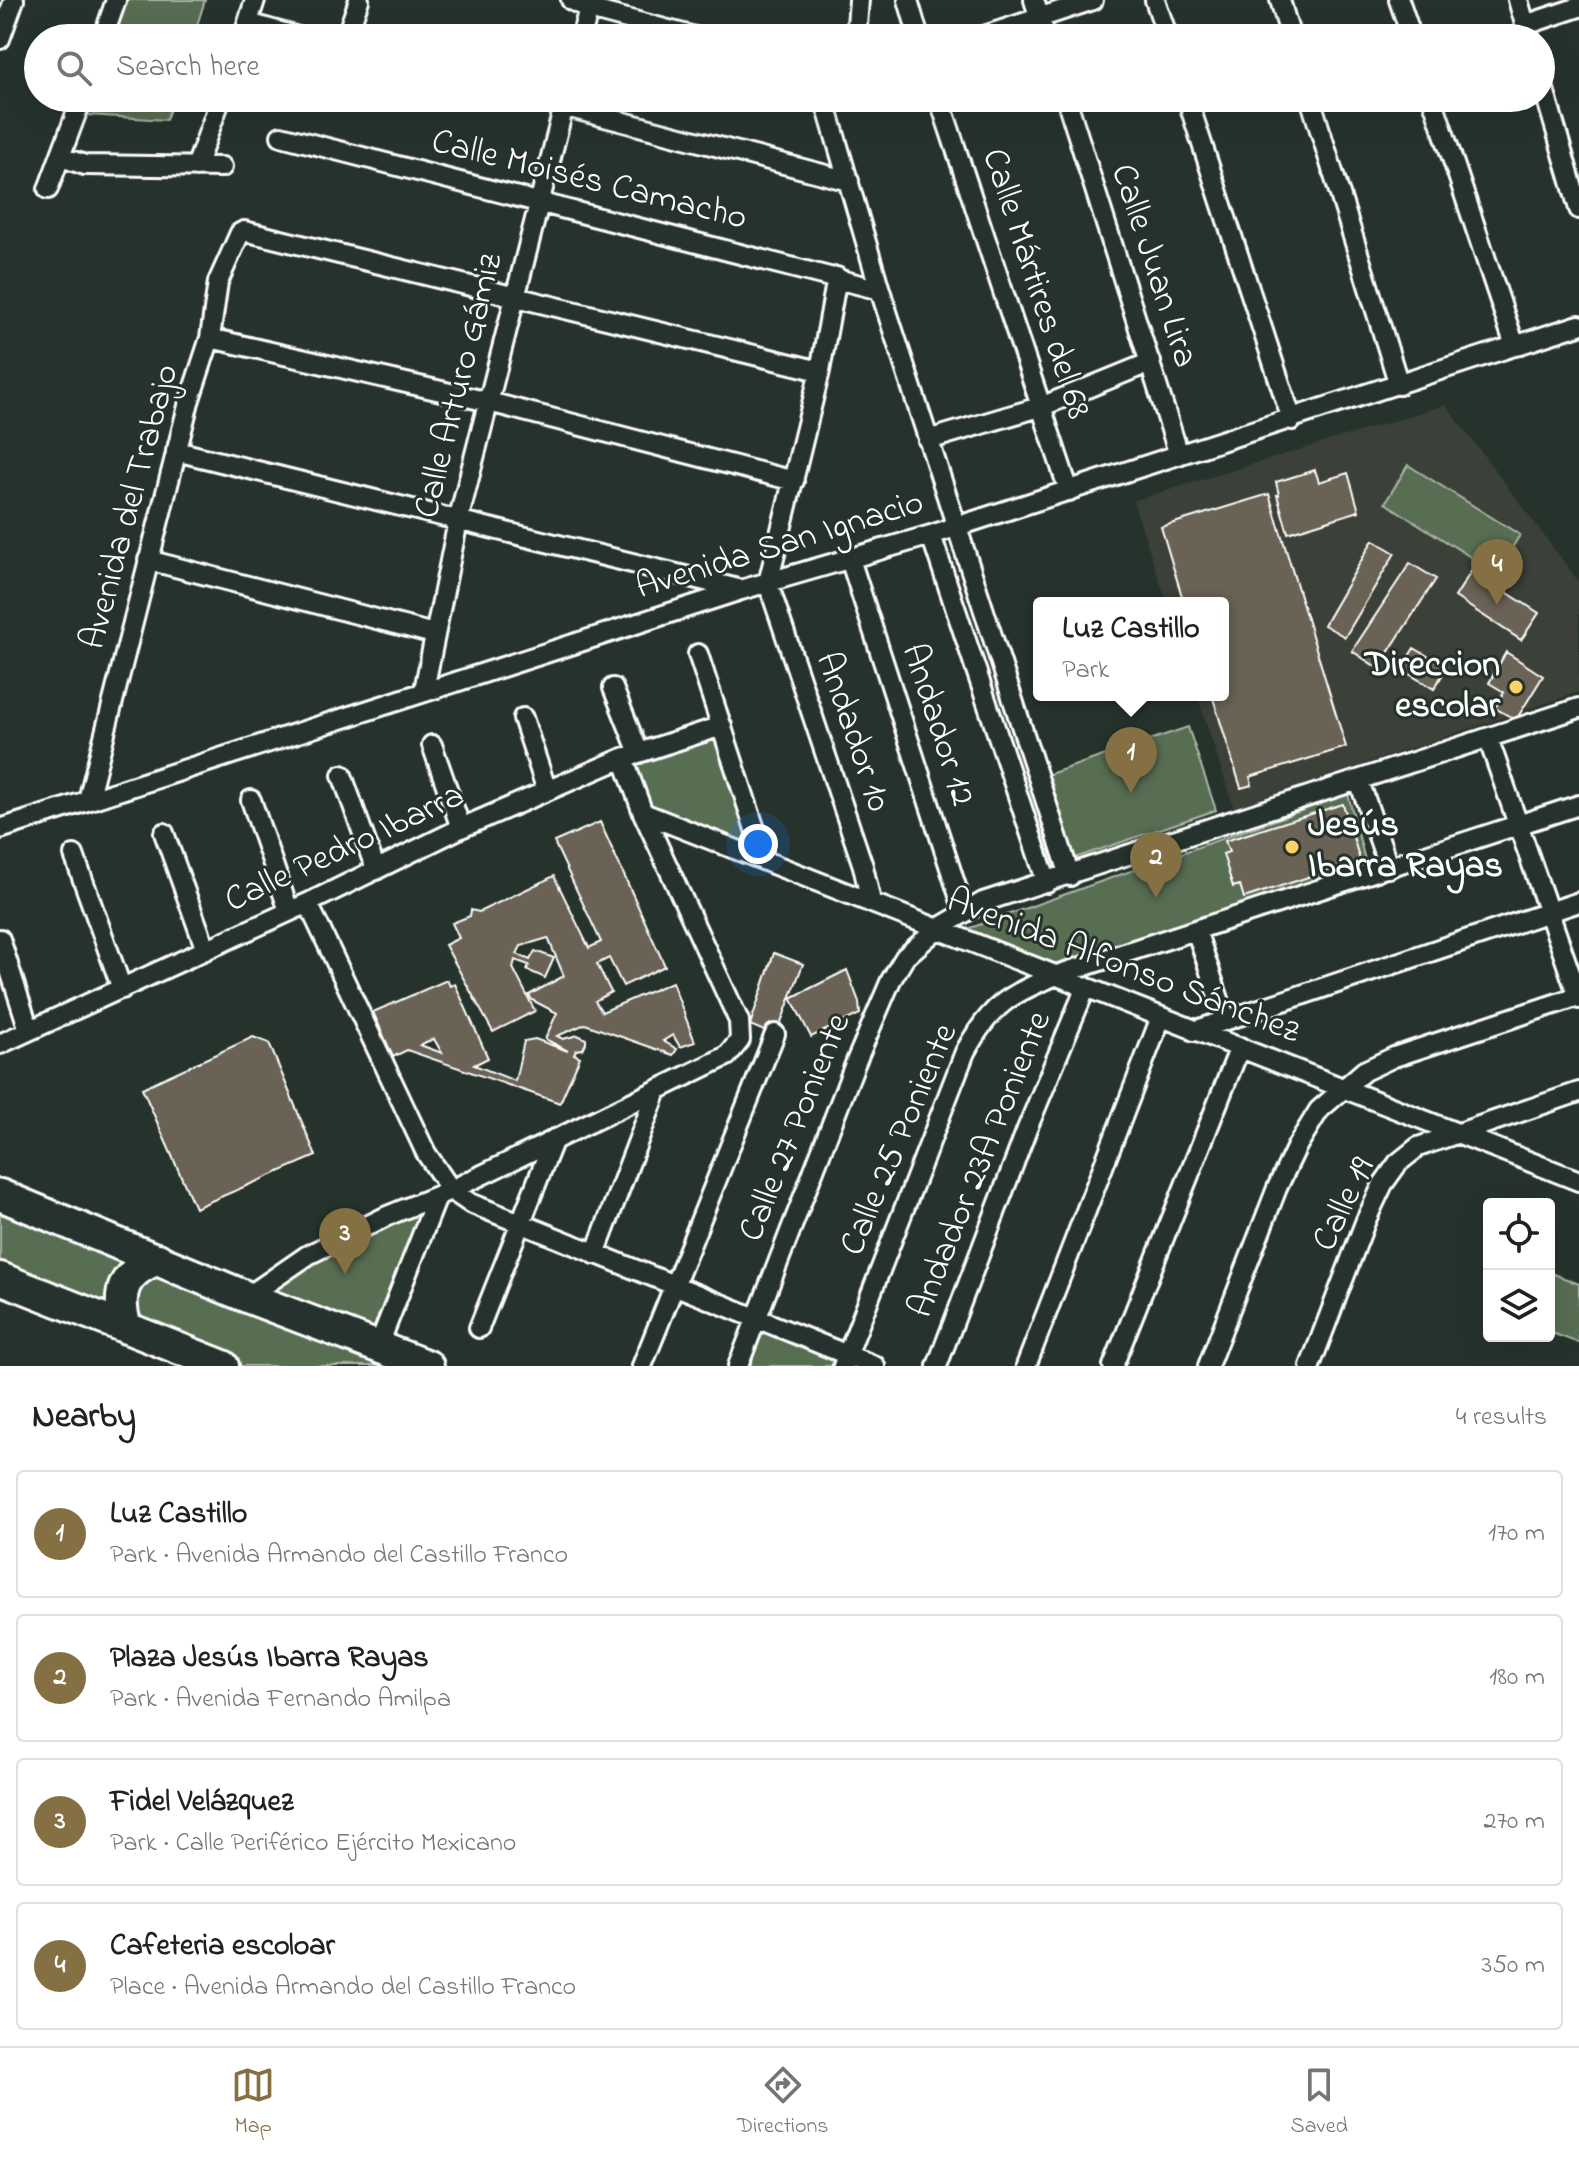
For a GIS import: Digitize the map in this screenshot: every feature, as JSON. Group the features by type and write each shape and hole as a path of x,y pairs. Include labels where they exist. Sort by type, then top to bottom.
{"highway":[{"path":"0,1195 247,1297 428,1366"},
{"path":"126,1328 120,1305 124,1288 133,1272 158,1259"},
{"path":"0,1278 223,1366"}],"street":[{"path":"0,39 14,0"},
{"path":"108,24 116,0"},
{"path":"247,24 255,0"},
{"path":"351,24 359,0"},
{"path":"571,0 654,24"},
{"path":"857,24 859,0"},
{"path":"908,0 915,24"},
{"path":"1034,0 1042,24"},
{"path":"1021,24 1093,0"},
{"path":"1155,0 1163,24"},
{"path":"1280,0 1287,24"},
{"path":"1399,0 1407,24"},
{"path":"1518,0 1525,24"},
{"path":"585,24 590,4"},
{"path":"1544,24 1579,7"},
{"path":"48,189 77,112"},
{"path":"196,167 216,112"},
{"name":"Calle Arturo Gámiz","path":"424,690 458,521 561,112"},
{"path":"600,112 849,181"},
{"path":"828,112 880,290 959,525 1070,876"},
{"name":"Calle Mártires del 68","path":"944,112 1069,491"},
{"name":"Calle Juan Lira","path":"1071,112 1179,455"},
{"path":"1192,112 1292,420"},
{"path":"1314,112 1399,385"},
{"path":"1437,112 1515,346"},
{"path":"1551,112 1579,209"},
{"name":"Calle Moisés Camacho","path":"281,136 880,290"},
{"path":"61,157 85,165 222,167"},
{"name":"Avenida del Trabajo","path":"88,800 176,451 210,338 218,282 240,233 244,231 515,297"},
{"path":"768,583 820,371 837,277"},
{"path":"515,297 820,371"},
{"name":"Avenida San Ignacio","path":"0,829 424,690 741,590 931,535 1579,325"},
{"path":"210,338 489,402 794,481"},
{"path":"928,440 1043,406 1151,362"},
{"path":"176,451 741,590"},
{"path":"931,535 1047,883"},
{"name":"Andador 12","path":"850,559 964,911"},
{"path":"148,560 434,634"},
{"name":"Andador 10","path":"768,583 863,866 871,902"},
{"path":"698,654 765,860"},
{"path":"247,1297 308,1255 387,1216 444,1194 657,1091 727,1056 740,1040 739,1021 643,813 613,688"},
{"name":"Calle 27 Poniente","path":"738,1366 855,1064 891,980 905,957 937,929 983,902 1579,708"},
{"path":"523,718 547,791"},
{"name":"Calle Pedro Ibarra","path":"0,1044 308,903 461,828 631,756 722,726"},
{"path":"1208,1366 1263,1222 1297,1146 1319,1110 1364,1071 1394,1057 1579,997 1488,738"},
{"path":"432,745 461,828"},
{"path":"342,775 376,870"},
{"path":"1359,781 1389,868"},
{"path":"251,800 289,911"},
{"name":"Calle 25 Poniente","path":"845,1360 965,1052 978,1029 1018,990 1579,805"},
{"name":"Avenida Alfonso Sánchez","path":"643,813 1579,1181"},
{"path":"164,833 206,950"},
{"path":"74,855 122,989"},
{"path":"1194,1031 1579,902"},
{"path":"308,903 444,1194 378,1347"},
{"path":"1196,930 1226,1020"},
{"path":"0,939 29,1030"},
{"name":"Andador 23A Poniente","path":"937,1366 1027,1129 1086,987"},
{"path":"1026,1366 1161,1017"},
{"path":"642,1366 775,1034"},
{"path":"1113,1366 1240,1047"},
{"path":"595,1254 657,1091"},
{"name":"Calle 19","path":"1310,1366 1366,1220 1383,1184 1398,1163 1418,1147 1579,1092"},
{"path":"479,1328 554,1139"},
{"path":"444,1194 521,1223 845,1360 875,1366"}],"shaded area":[{"path":"1446,405 1579,582 1579,692 1234,808 1199,701 1229,701 1229,597 1165,597 1133,501"}],"green space":[{"path":"128,0 205,0 197,24 119,24"},
{"path":"89,112 169,112 166,120 88,115"},
{"path":"1408,465 1520,535 1496,573 1385,503"},
{"path":"722,726 765,860 643,813 623,758"},
{"path":"1188,727 1216,810 1075,858 1047,775"},
{"path":"1348,794 1366,864 1045,967 956,933"},
{"path":"0,1197 146,1258 115,1319 0,1275"},
{"path":"431,1202 380,1334 265,1289 310,1258"},
{"path":"151,1266 418,1366 228,1366 132,1329 127,1293"},
{"path":"1555,1274 1579,1284 1579,1343 1555,1334"},
{"path":"757,1322 846,1355 841,1366 741,1366"}],"building":[{"path":"1315,470 1319,482 1348,473 1359,511 1288,533 1276,482"},
{"path":"1269,494 1346,747 1250,777 1252,785 1241,788 1214,701 1229,701 1229,597 1182,597 1161,527"},
{"path":"1373,540 1395,553 1345,637 1324,625"},
{"path":"1410,563 1436,579 1378,668 1352,651"},
{"path":"1472,570 1539,613 1521,640 1455,597"},
{"path":"1414,648 1447,667 1434,689 1401,669"},
{"name":"Direccion escolar","path":"1506,652 1543,676 1516,720 1495,708 1504,692 1489,683"},
{"name":"Jesús Ibarra Rayas","path":"1343,804 1360,860 1244,898 1240,885 1233,887 1223,854 1229,852 1225,841"},
{"path":"600,822 665,966 623,986 609,958 597,964 611,992 595,1001 602,1012 672,982 695,1042 680,1047 673,1035 663,1041 677,1049 673,1055 585,1024 557,1036 563,1039 578,1035 586,1039 583,1049 576,1050 574,1054 580,1057 560,1103 407,1050 393,1057 373,1012 447,980 450,986 455,984 488,1058 474,1065 515,1081 524,1041 535,1039 568,1051 545,1039 557,1013 532,1000 529,995 564,976 548,938 521,946 517,954 530,960 535,951 554,958 545,978 527,970 529,965 515,960 513,968 535,1011 493,1032 445,945 459,938 452,923 470,916 471,910 479,912 554,876 589,948 601,942 554,842","holes":["434,1039 442,1053 420,1045"]},
{"path":"774,953 803,964 776,1036 750,1025"},
{"path":"847,970 859,1002 860,1014 811,1037 791,998"},
{"path":"253,1037 269,1043 316,1156 195,1208 142,1088"}],"place":[{"name":"Cafeteria escoloar","path":"1497,605"},
{"name":"Direccion escolar","path":"1516,687"},
{"name":"Luz Castillo","path":"1131,793"},
{"name":"Jesús Ibarra Rayas","path":"1292,847"},
{"name":"Plaza Jesús Ibarra Rayas","path":"1156,898"},
{"name":"Fidel Velázquez","path":"345,1274"}]}
